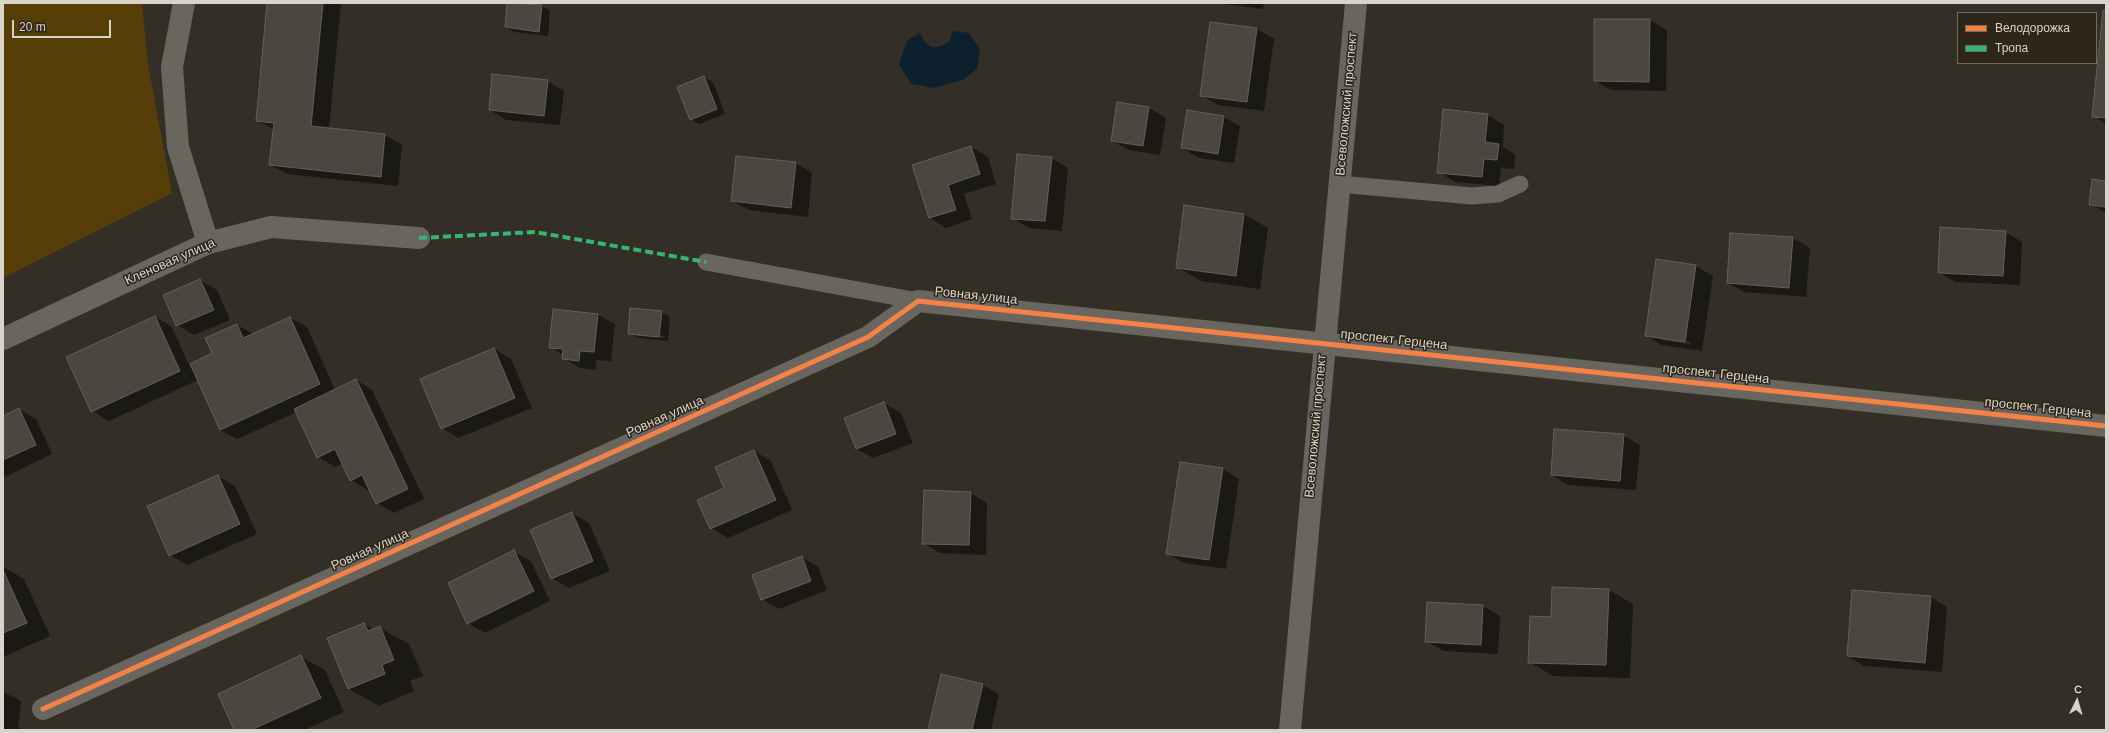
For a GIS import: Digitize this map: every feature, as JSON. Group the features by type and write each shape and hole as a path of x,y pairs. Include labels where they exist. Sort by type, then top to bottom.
{"street":[{"path":"184,3 172,67 178,147 208,243"},
{"name":"Всеволожский проспект","path":"1290,730 1356,3"},
{"name":"Кленовая улица","path":"3,339 208,243 271,227 419,238"},
{"name":"Ровная улица","path":"43,709 868,337 918,301 1324,344"},
{"name":"проспект Герцена","path":"1324,344 2106,426"}],"lane":[{"path":"1339,184 1472,196 1498,194 1520,184"},
{"path":"706,262 918,301"}],"shaded area":[{"path":"3,3 142,3 148,65 172,193 3,278"}],"water":[{"path":"953,31 969,33 980,49 977,69 963,80 934,88 911,84 899,64 907,41 920,33 924,41 931,47 939,47 949,42"}],"building":[{"path":"267,3 323,3 311,126 385,134 381,177 269,165 274,123 256,121"},
{"path":"507,3 542,5 539,32 505,27"},
{"path":"2103,10 2106,11 2106,118 2092,117"},
{"path":"1594,19 1650,19 1649,82 1594,81"},
{"path":"1210,22 1257,28 1247,102 1200,96"},
{"path":"492,74 548,80 544,116 489,110"},
{"path":"704,76 717,109 690,120 677,87"},
{"path":"1117,102 1149,107 1143,146 1111,141"},
{"path":"1443,109 1488,114 1485,142 1499,144 1497,160 1484,159 1482,177 1437,173"},
{"path":"1187,110 1224,116 1218,154 1181,148"},
{"path":"971,146 980,174 948,185 956,210 929,218 912,165"},
{"path":"1017,154 1052,157 1045,221 1011,219"},
{"path":"736,156 796,162 791,208 731,201"},
{"path":"2092,179 2106,181 2106,207 2089,205"},
{"path":"1184,205 1244,214 1236,276 1176,268"},
{"path":"1940,227 2006,231 2003,276 1938,273"},
{"path":"1730,233 1793,237 1789,288 1727,283"},
{"path":"1656,259 1696,265 1685,342 1645,336"},
{"path":"200,279 214,310 176,326 163,295"},
{"path":"630,308 662,311 659,337 628,334"},
{"path":"553,309 598,314 594,352 580,351 579,361 562,359 563,349 549,348"},
{"path":"155,316 180,371 91,412 66,357"},
{"path":"290,317 320,384 220,430 190,364 212,353 205,338 237,324 243,338"},
{"path":"494,348 515,398 441,429 420,379"},
{"path":"356,379 408,489 376,504 362,475 350,481 335,449 317,458 294,409"},
{"path":"884,402 896,434 856,449 844,418"},
{"path":"19,408 36,445 3,460 3,416"},
{"path":"1554,429 1624,434 1620,481 1551,475"},
{"path":"754,450 776,500 710,529 697,500 724,488 715,467"},
{"path":"1180,462 1223,468 1209,560 1166,554"},
{"path":"218,475 240,524 169,556 147,506"},
{"path":"924,490 971,492 969,545 922,544"},
{"path":"572,512 593,561 551,579 530,530"},
{"path":"514,550 534,591 467,624 448,583"},
{"path":"802,556 811,581 761,600 752,575"},
{"path":"3,570 27,623 3,633"},
{"path":"1552,587 1609,589 1606,665 1528,663 1530,616 1551,617"},
{"path":"1852,590 1931,596 1925,663 1847,656"},
{"path":"1427,602 1483,605 1481,645 1425,642"},
{"path":"364,623 368,631 380,626 394,660 382,665 385,674 348,689 327,638"},
{"path":"301,655 321,698 251,730 234,730 218,694"},
{"path":"941,674 983,684 972,730 928,730"}],"marked path":[{"path":"419,238 535,232 706,262"}],"cycle path":[{"path":"43,709 868,337 918,301 2106,426"}]}
